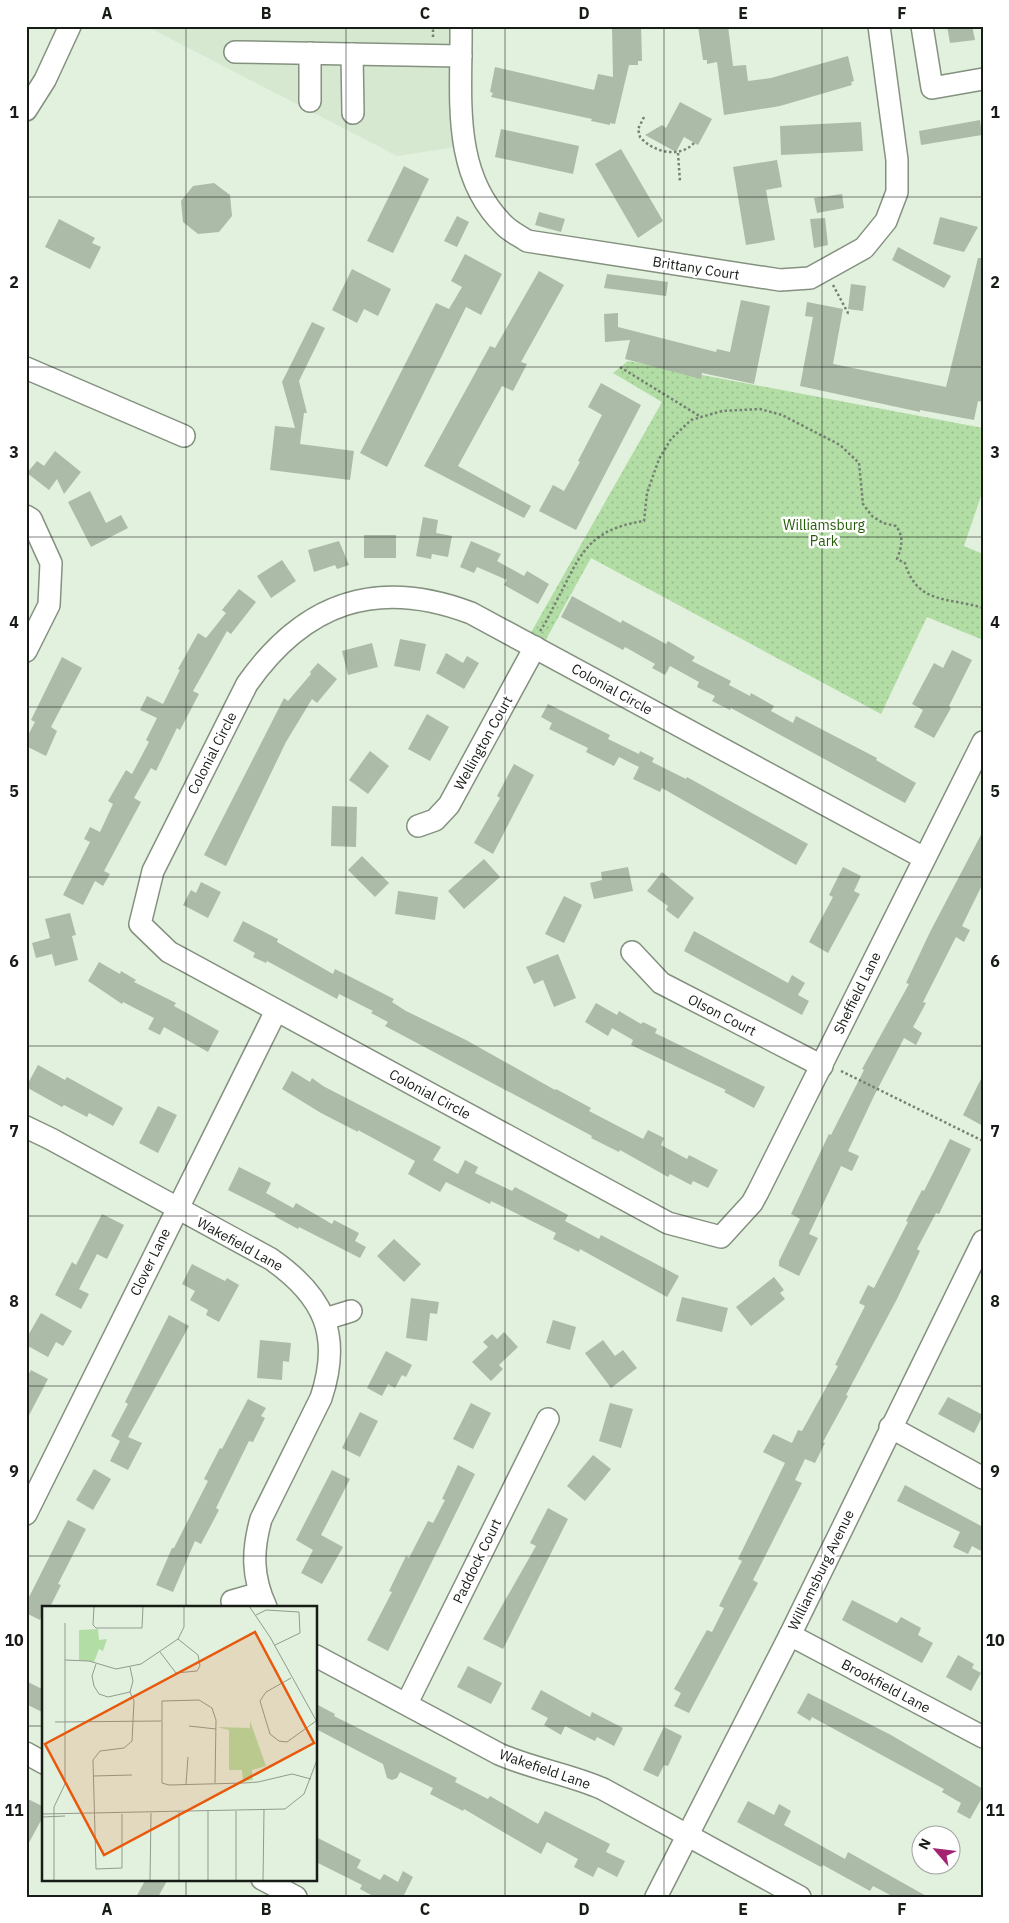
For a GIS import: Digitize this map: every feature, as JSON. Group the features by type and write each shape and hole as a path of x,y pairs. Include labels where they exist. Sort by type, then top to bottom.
{"street":[{"path":"26,110 45,80 70,26"},
{"name":"Brittany Court","path":"461,26 463,149 474,181 493,212 505,226 527,241 780,280 810,278 864,248 886,221 897,192 897,160 879,26"},
{"path":"922,26 932,88 983,80"},
{"path":"235,52 461,56"},
{"path":"310,54 310,101"},
{"path":"352,54 353,113"},
{"path":"26,368 184,436"},
{"path":"26,516 31,519 51,563 49,605 26,651"},
{"name":"Colonial Circle","path":"721,1237 668,1223 169,952 140,924 153,871 247,684 266,657 301,626 324,613 372,598 425,599 449,605 471,613 533,646 924,858"},
{"name":"Wellington Court","path":"418,826 435,820 448,806 533,646"},
{"name":"Sheffield Lane","path":"721,1237 752,1203 831,1069 924,858 983,742"},
{"name":"Olson Court","path":"632,952 661,983 831,1069"},
{"name":"Clover Lane","path":"26,1514 276,1011"},
{"name":"Wakefield Lane","path":"26,1128 51,1139 176,1209 271,1259 291,1273 308,1290 325,1319 330,1338 331,1359 328,1378 321,1398 261,1520 253,1555 263,1600"},
{"name":"Williamsburg Avenue","path":"656,1897 790,1635 890,1427 983,1241"},
{"path":"325,1319 351,1311"},
{"name":"Paddock Court","path":"407,1703 548,1420"},
{"path":"890,1427 983,1478"},
{"path":"232,1601 263,1600"},
{"name":"Brookfield Lane","path":"790,1635 983,1737"},
{"name":"Wakefield Lane","path":"318,1657 500,1754 517,1761 582,1780 800,1897"},
{"path":"26,1753 42,1762"},
{"path":"264,1880 296,1897"}],"path":[{"path":"644,117 638,129 642,140 664,151 678,153 689,149 694,143"},
{"path":"678,153 680,182"},
{"path":"830,280 848,313 850,313"},
{"path":"620,367 701,417"},
{"path":"533,646 580,556 592,541 620,524 644,521 647,493 659,459 671,439 691,420 722,411 760,409 782,415 840,445 859,463 863,504 872,516 883,523 896,526 902,534 901,549 897,559 905,563 913,582 931,597 983,608"},
{"path":"831,1069 983,1141"}],"shaded area":[{"path":"146,26 454,26 456,147 397,156"}],"green space":[{"name":"Williamsburg Park","path":"628,361 983,428 983,490 964,546 983,554 983,640 927,617 881,714 591,558 544,643 529,636 662,402 613,373"}],"building":[{"path":"612,26 641,26 642,61 638,61 638,65 629,65 615,124 610,123 610,125 591,121 592,119 491,97 493,93 490,92 495,67 594,90 598,74 613,77"},
{"path":"698,26 728,26 733,66 746,65 748,81 771,78 848,56 854,81 851,82 852,85 780,106 724,115 717,62 707,64 707,60 703,60"},
{"path":"947,26 972,26 975,40 950,43"},
{"path":"680,102 712,119 698,145 684,137 676,152 645,135 662,125 666,128"},
{"path":"980,120 982,135 921,145 919,131"},
{"path":"861,122 863,151 781,155 780,126"},
{"path":"501,129 579,146 573,174 495,157"},
{"path":"621,149 663,221 638,238 595,164"},
{"path":"777,160 782,187 766,190 775,240 746,245 733,167"},
{"path":"404,166 429,179 393,253 367,241"},
{"path":"214,183 230,195 232,216 219,232 198,234 183,222 181,201 193,186"},
{"path":"842,194 844,208 817,213 814,198"},
{"path":"539,212 565,219 561,232 535,225"},
{"path":"457,216 469,222 457,247 444,241"},
{"path":"940,217 978,227 964,252 933,244"},
{"path":"825,218 828,245 814,248 810,219"},
{"path":"59,219 95,238 92,243 101,247 90,269 45,247"},
{"path":"898,247 951,276 944,288 892,260"},
{"path":"465,254 502,274 481,315 466,307 387,467 360,453 436,303 449,309 462,287 451,281"},
{"path":"978,258 983,258 983,402 978,401 974,420 920,410 920,412 800,386 813,317 805,316 807,302 843,309 833,364 946,387"},
{"path":"352,269 391,289 378,316 364,309 357,323 332,310"},
{"path":"539,271 564,285 521,362 527,364 513,391 502,386 458,466 531,506 524,518 424,466 490,346 495,348"},
{"path":"607,274 668,282 666,296 604,288"},
{"path":"851,284 866,286 863,311 848,309"},
{"path":"741,300 770,306 754,384 702,373 701,379 625,359 630,340 605,342 604,314 618,313 618,327 716,352 717,349 730,352"},
{"path":"312,322 325,328 299,381 307,413 304,413 300,444 354,451 350,480 270,470 275,426 295,428 282,382"},
{"path":"601,383 641,405 576,530 539,511 553,485 564,491 580,462 578,461 602,415 588,407"},
{"path":"55,451 81,472 64,494 57,479 49,490 27,473 37,461 44,466"},
{"path":"90,491 106,523 121,515 128,528 91,547 68,502"},
{"path":"423,517 438,520 436,533 452,536 448,557 432,554 431,559 416,556"},
{"path":"364,535 396,535 396,558 364,558"},
{"path":"339,541 349,565 337,569 335,565 314,572 308,550"},
{"path":"471,541 501,554 497,561 524,576 527,571 549,584 538,604 504,585 507,580 477,567 474,573 460,567"},
{"path":"282,560 296,581 271,598 257,576"},
{"path":"239,589 256,602 231,634 227,631 193,691 199,694 180,730 177,728 156,771 151,768 134,798 141,802 104,871 110,874 103,886 95,881 83,905 63,895 90,842 84,839 90,827 100,832 113,804 108,801 126,770 132,774 149,742 146,740 157,718 140,710 147,696 163,704 180,670 178,669 198,633 206,638 226,613 222,610"},
{"path":"572,596 621,623 622,620 666,644 668,641 695,657 692,661 731,681 729,685 750,696 751,693 774,706 771,711 793,723 796,716 877,758 876,760 916,783 905,803 731,708 730,710 712,701 715,696 697,687 699,682 670,666 665,675 652,668 655,664 625,647 623,650 561,617"},
{"path":"400,639 426,644 420,671 394,666"},
{"path":"372,643 378,667 348,675 342,651"},
{"path":"952,650 972,660 949,706 951,708 934,738 914,727 923,710 912,704 934,663 943,668"},
{"path":"446,653 463,663 467,656 479,663 464,689 436,673"},
{"path":"62,657 82,668 51,727 57,731 46,756 26,746 26,739 35,722 31,720"},
{"path":"318,663 337,679 317,703 312,699 286,742 226,866 204,855 284,698 288,701"},
{"path":"548,704 610,735 608,739 639,754 640,751 654,758 652,762 686,779 687,777 808,844 796,865 662,788 660,792 633,779 639,767 619,757 614,766 586,752 588,748 549,729 552,723 541,717"},
{"path":"427,714 449,727 430,761 408,749"},
{"path":"370,751 389,766 368,794 349,780"},
{"path":"514,764 534,775 493,854 474,843 500,798 497,796"},
{"path":"332,806 357,807 356,847 331,846"},
{"path":"983,831 983,883 962,926 970,930 964,942 956,937 923,1002 926,1003 913,1027 922,1033 916,1045 904,1038 874,1096 848,1151 859,1156 852,1171 841,1166 809,1234 818,1238 799,1276 779,1266 779,1261 800,1219 791,1214 829,1134 831,1135 864,1070 862,1069 909,984 906,983 930,932"},
{"path":"362,856 389,883 375,897 348,870"},
{"path":"484,859 500,877 464,909 448,891"},
{"path":"628,867 633,891 594,899 590,883 602,880 601,872"},
{"path":"843,867 861,876 854,891 860,894 828,953 809,942 833,897 829,895"},
{"path":"662,872 694,898 678,919 666,910 668,906 647,891"},
{"path":"201,882 221,892 208,918 183,905 191,890 196,893"},
{"path":"398,891 438,897 435,920 395,914"},
{"path":"564,896 582,905 564,943 545,934"},
{"path":"70,913 76,935 72,936 78,960 55,966 52,954 36,958 32,943 50,938 45,919"},
{"path":"243,921 278,939 277,942 333,974 335,969 394,999 392,1002 406,1011 466,1040 591,1108 589,1111 643,1139 648,1130 664,1138 661,1145 687,1159 689,1155 718,1170 708,1188 693,1181 691,1185 670,1174 668,1177 620,1150 619,1152 591,1138 592,1136 385,1026 388,1022 371,1013 373,1011 339,994 337,999 267,961 266,963 253,957 255,953 233,941"},
{"path":"694,931 788,983 792,975 805,983 798,995 809,1001 802,1015 684,951"},
{"path":"558,954 576,998 554,1007 543,980 534,984 526,967"},
{"path":"99,962 120,974 121,971 136,980 134,982 176,1003 174,1006 219,1031 208,1052 164,1027 160,1035 148,1029 154,1018 123,1002 122,1004 88,981"},
{"path":"596,1003 617,1015 619,1011 641,1024 643,1022 657,1029 655,1033 765,1087 754,1108 724,1092 726,1090 631,1045 633,1040 612,1028 608,1036 585,1022"},
{"path":"38,1065 65,1080 67,1077 123,1108 113,1126 89,1113 87,1117 64,1105 62,1107 26,1087"},
{"path":"292,1071 310,1082 312,1078 323,1086 441,1147 433,1160 458,1174 465,1160 478,1167 475,1173 512,1191 515,1187 568,1215 565,1221 599,1239 601,1235 679,1276 667,1297 580,1249 579,1252 553,1239 556,1233 491,1201 490,1204 446,1182 440,1192 408,1174 415,1161 358,1130 358,1132 321,1113 282,1089"},
{"path":"983,1075 983,1126 963,1115"},
{"path":"158,1106 177,1115 158,1153 139,1143"},
{"path":"950,1139 971,1149 939,1214 936,1213 917,1249 920,1251 846,1395 848,1396 823,1442 825,1443 815,1463 805,1459 795,1480 802,1483 753,1580 758,1583 689,1713 674,1706 681,1693 674,1689 707,1630 712,1632 724,1608 719,1606 742,1561 738,1559 785,1463 763,1452 773,1434 792,1443 798,1430 802,1431 838,1366 835,1365 865,1306 859,1303 868,1285 874,1288 908,1222 906,1221 922,1190 924,1191"},
{"path":"239,1167 271,1183 266,1193 293,1208 296,1203 332,1224 334,1220 359,1233 355,1241 366,1247 360,1258 299,1227 298,1229 274,1216 276,1214 228,1190"},
{"path":"102,1214 124,1225 107,1259 97,1254 79,1289 89,1294 81,1309 55,1295 72,1262 76,1265"},
{"path":"394,1239 421,1264 404,1282 377,1256"},
{"path":"192,1264 225,1281 227,1278 239,1285 219,1322 206,1315 208,1310 190,1300 195,1291 182,1284"},
{"path":"774,1277 784,1290 780,1293 785,1299 751,1326 736,1307"},
{"path":"682,1297 728,1308 722,1332 676,1321"},
{"path":"411,1298 439,1302 437,1314 430,1313 427,1341 406,1338"},
{"path":"41,1313 72,1331 63,1346 56,1342 48,1357 26,1345 26,1339"},
{"path":"169,1315 189,1326 128,1437 142,1443 128,1470 110,1461 120,1441 111,1436 128,1404 125,1402"},
{"path":"553,1320 576,1327 570,1350 546,1343"},
{"path":"504,1332 518,1347 499,1365 503,1369 491,1381 472,1362 488,1347 483,1342 492,1334 497,1339"},
{"path":"260,1340 291,1343 289,1362 283,1361 282,1380 257,1378"},
{"path":"603,1340 615,1356 623,1350 637,1368 611,1388 585,1353"},
{"path":"386,1351 412,1365 406,1377 402,1375 395,1388 388,1384 382,1396 367,1388"},
{"path":"31,1370 48,1379 26,1421 26,1379"},
{"path":"948,1397 983,1415 974,1433 938,1414"},
{"path":"248,1399 266,1408 261,1416 265,1418 253,1442 249,1441 216,1508 219,1510 201,1544 195,1541 173,1592 156,1585 172,1548 174,1548 208,1481 204,1479"},
{"path":"471,1403 491,1413 473,1449 453,1439"},
{"path":"610,1403 633,1409 621,1448 599,1441"},
{"path":"360,1412 378,1421 360,1457 342,1448"},
{"path":"593,1455 611,1469 585,1501 567,1486"},
{"path":"458,1465 475,1474 388,1651 367,1640 392,1592 389,1591 406,1556 409,1558 428,1521 433,1523 445,1500 442,1499"},
{"path":"94,1469 111,1479 93,1510 76,1500"},
{"path":"332,1470 350,1479 321,1535 343,1547 322,1584 301,1573 313,1550 296,1540"},
{"path":"905,1485 983,1527 983,1552 972,1546 968,1554 953,1547 960,1532 897,1501"},
{"path":"548,1508 568,1519 503,1649 483,1639 536,1546 530,1543"},
{"path":"68,1520 86,1529 58,1584 61,1585 50,1606 42,1606 40,1620 26,1613 26,1603"},
{"path":"852,1600 897,1623 901,1617 921,1628 918,1635 933,1643 922,1663 842,1620"},
{"path":"958,1655 974,1664 972,1668 981,1673 971,1691 946,1677"},
{"path":"468,1666 502,1683 491,1704 457,1687"},
{"path":"26,1681 42,1689 42,1712 26,1704"},
{"path":"541,1690 590,1717 592,1712 623,1728 614,1746 597,1737 595,1741 565,1726 561,1735 544,1725 548,1718 531,1709"},
{"path":"808,1693 891,1735 983,1789 983,1796 970,1819 957,1812 961,1803 942,1792 944,1789 812,1717 810,1721 797,1713"},
{"path":"318,1705 335,1714 334,1716 457,1778 455,1782 488,1799 490,1796 538,1824 545,1811 610,1844 606,1852 625,1861 617,1877 598,1867 593,1877 574,1867 578,1859 547,1842 541,1854 464,1809 463,1811 430,1794 433,1788 400,1772 397,1778 392,1780 387,1778 383,1764 318,1730"},
{"path":"664,1727 682,1736 668,1766 664,1765 658,1777 643,1770"},
{"path":"26,1798 42,1806 42,1819 26,1848"},
{"path":"748,1801 774,1815 779,1804 791,1811 784,1825 845,1859 848,1852 928,1897 894,1897 873,1886 870,1891 823,1865 821,1867 737,1822"},
{"path":"318,1838 361,1860 357,1868 380,1880 384,1874 398,1882 403,1871 413,1877 403,1897 375,1897 360,1889 362,1885 318,1863"},
{"path":"145,1880 167,1880 158,1897 136,1897"}]}
